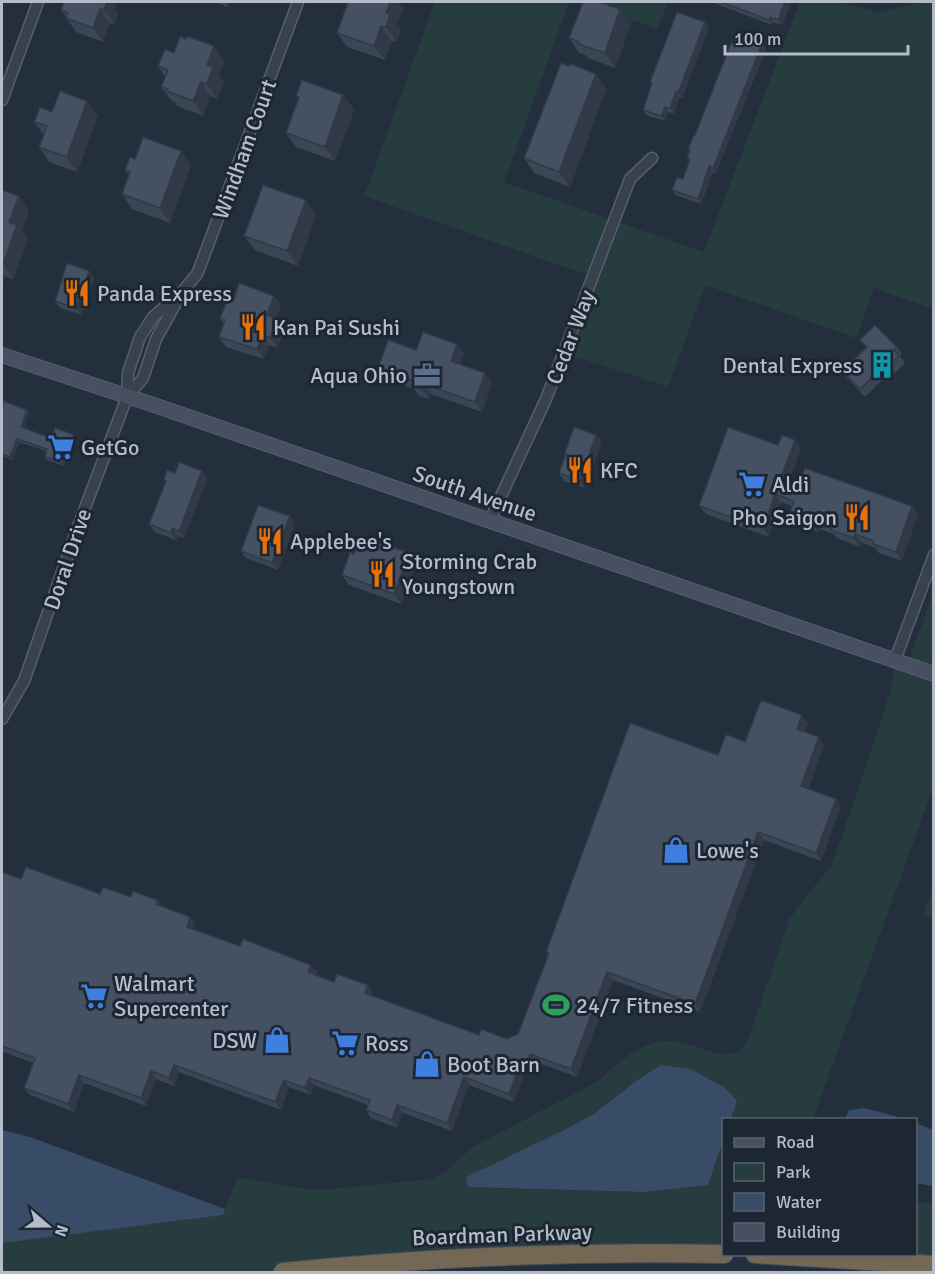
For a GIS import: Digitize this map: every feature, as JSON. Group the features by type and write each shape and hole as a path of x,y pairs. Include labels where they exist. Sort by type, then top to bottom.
{"highway":[{"name":"Boardman Parkway","path":"283,1272 502,1256 722,1254"},
{"path":"787,1256 933,1265"}],"main road":[{"name":"South Avenue","path":"2,355 490,520 933,674"}],"street":[{"path":"2,100 38,2"},
{"name":"Windham Court","path":"127,397 143,378 156,339 182,292 197,274 298,2"},
{"name":"Cedar Way","path":"490,520 542,408 630,179 652,158"},
{"name":"Doral Drive","path":"2,719 24,681 76,529 127,397"},
{"path":"895,660 933,555"}],"green space":[{"path":"435,2 569,2 504,182 704,252 800,2 841,2 879,13 921,2 933,2 933,309 874,288 856,338 705,285 668,387 564,353 593,277 364,196"},
{"path":"579,2 668,2 657,29"},
{"path":"933,592 933,788 813,1118 731,1118 737,1101 661,1065 636,1081 595,1114 466,1177 482,1188 644,1192 708,1185 722,1144 722,1254 283,1272 2,1272 2,1243 222,1215 238,1177 306,1189 330,1189 431,1179 445,1173 471,1148 600,1080 626,1057 650,1044 678,1042 728,1054 741,1050 750,1035 789,920 832,865 892,685 895,660 908,664"},
{"path":"933,888 933,919 923,916"},
{"path":"917,1202 933,1204 933,1265 773,1256 917,1256"}],"water":[{"path":"661,1065 690,1069 724,1087 737,1101 731,1118 722,1118 722,1144 708,1185 644,1192 468,1187 466,1177 594,1114 636,1081"},
{"path":"864,1108 902,1118 845,1118 849,1110"},
{"path":"917,1123 933,1130 933,1186 917,1183"},
{"path":"2,1130 30,1137 225,1209 223,1215 2,1243"}],"building":[{"path":"64,2 107,2 104,10 100,8 93,28 66,18 68,13 61,10"},
{"path":"348,2 390,2 386,13 390,14 386,27 381,26 374,46 337,33"},
{"path":"583,2 599,2 620,9 605,53 578,44 579,42 569,38"},
{"path":"721,2 785,2 778,20 770,17 769,20"},
{"path":"677,12 705,22 678,93 676,92 670,108 665,107 661,116 643,110 652,83 650,82"},
{"path":"737,35 762,44 713,168 709,166 698,199 672,190 677,177 683,179 690,159 687,158 690,149 688,149 731,43 734,44"},
{"path":"180,36 186,39 187,36 214,46 207,65 213,67 207,84 201,82 193,101 161,87 168,70 158,66 165,49 174,53"},
{"path":"561,63 570,66 571,64 596,74 559,172 524,158"},
{"path":"302,80 343,95 325,147 286,133 299,97 296,96"},
{"path":"60,91 87,101 67,157 39,147 47,126 34,122 40,107 52,112"},
{"path":"143,137 181,151 160,208 122,194 130,172 125,170 130,157 135,159"},
{"path":"263,185 306,200 287,251 244,236"},
{"path":"2,190 19,196 9,222 17,225 3,264 2,264"},
{"path":"67,263 89,271 76,308 55,301"},
{"name":"Kan Pai Sushi","path":"239,283 274,296 267,315 277,319 270,338 262,335 257,349 219,337 225,320 220,319 228,297 234,299"},
{"name":"Dental Express","path":"875,325 897,347 894,350 899,356 889,365 887,363 860,389 842,371 867,347 860,340"},
{"name":"Aqua Ohio","path":"423,332 457,344 451,361 485,373 475,402 424,384 422,389 412,386 413,381 378,368 388,340 416,350"},
{"name":"GetGo","path":"4,401 27,410 21,427 51,438 55,428 73,434 62,463 45,457 47,449 17,439 10,457 2,454"},
{"path":"574,427 596,435 580,481 559,473"},
{"path":"728,427 778,445 782,435 795,440 779,483 798,489 805,468 912,506 896,552 873,544 874,541 855,534 854,538 831,530 832,527 813,520 812,524 789,515 794,501 775,494 763,528 699,506"},
{"path":"179,462 202,471 179,531 172,528 171,533 149,524 166,481 164,480 167,470 175,473"},
{"name":"Applebee's","path":"258,505 290,516 272,563 241,551"},
{"name":"Storming Crab Youngstown","path":"361,536 409,553 394,594 342,575 350,552 354,554"},
{"path":"761,700 802,715 797,729 819,737 801,786 836,799 816,853 758,832 695,1004 607,972 571,1069 530,1054 528,1061 522,1059 509,1094 464,1077 447,1123 397,1105 392,1120 366,1110 370,1100 309,1078 305,1088 284,1080 275,1102 174,1065 169,1078 151,1071 141,1098 79,1075 68,1104 24,1088 35,1058 2,1046 2,872 21,879 26,867 100,894 103,887 131,897 133,891 157,900 156,904 190,917 187,927 240,946 243,939 311,965 308,972 334,982 337,974 368,985 365,993 479,1035 481,1029 507,1039 518,1034 630,723 718,755 726,734 745,742"}],"place":[{"name":"Panda Express","path":"77,293"},
{"name":"Kan Pai Sushi","path":"253,327"},
{"name":"Dental Express","path":"882,365"},
{"name":"Aqua Ohio","path":"427,375"},
{"name":"GetGo","path":"61,447"},
{"name":"KFC","path":"580,470"},
{"name":"Aldi","path":"752,484"},
{"name":"Pho Saigon","path":"857,517"},
{"name":"Applebee's","path":"270,541"},
{"name":"Storming Crab Youngstown","path":"382,574"},
{"name":"Lowe's","path":"676,850"},
{"name":"Walmart Supercenter","path":"94,996"},
{"name":"24/7 Fitness","path":"556,1005"},
{"name":"DSW","path":"277,1040"},
{"name":"Ross","path":"345,1043"},
{"name":"Boot Barn","path":"427,1064"}]}
